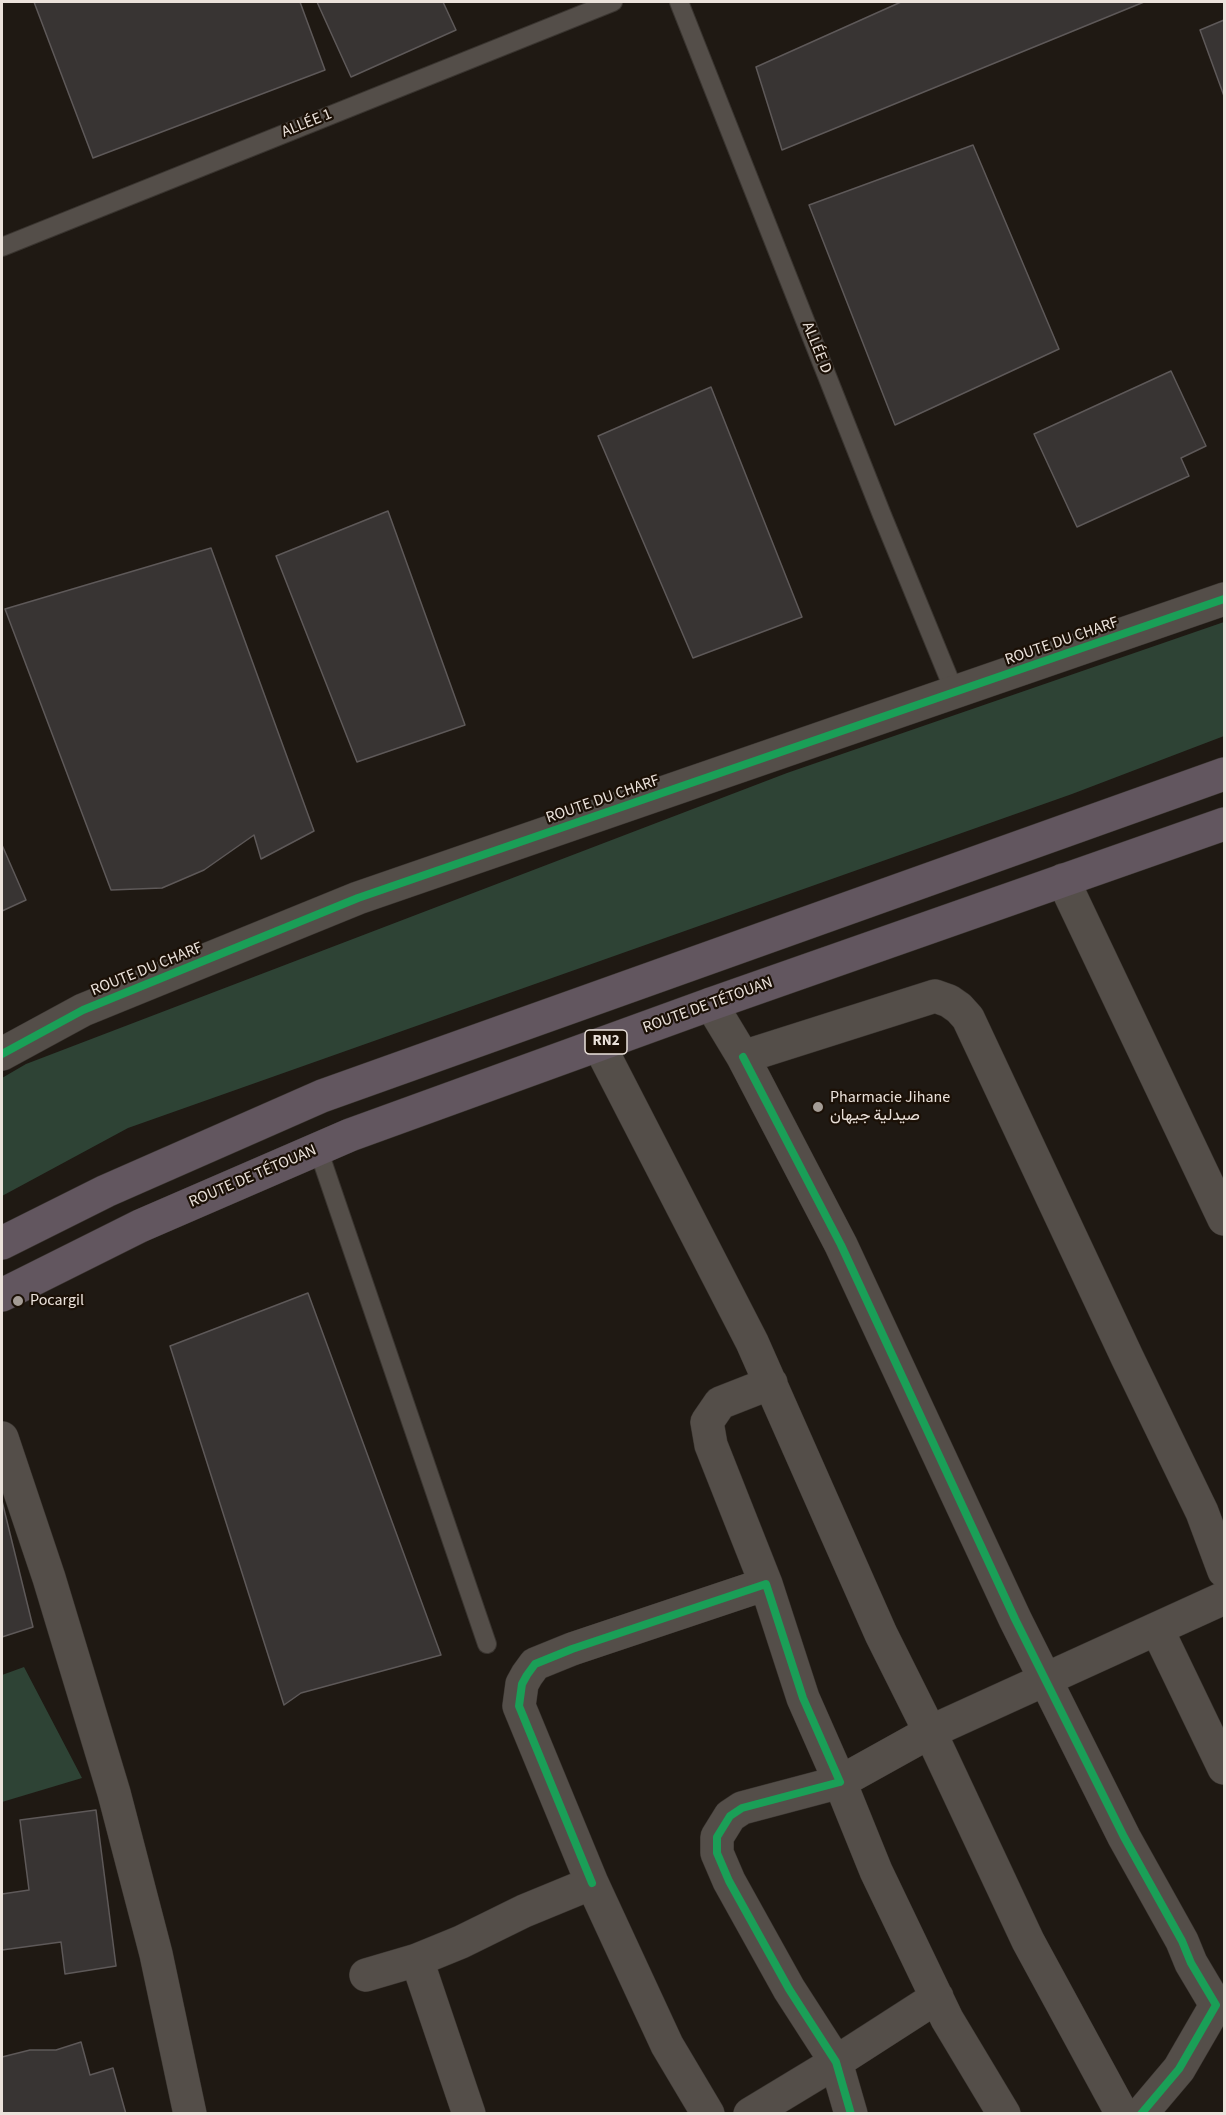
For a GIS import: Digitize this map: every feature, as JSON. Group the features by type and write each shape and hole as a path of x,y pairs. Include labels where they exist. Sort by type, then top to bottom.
{"highway":[{"path":"2,1243 106,1191 322,1096 1224,774"},
{"name":"ROUTE DE TÉTOUAN","path":"2,1295 140,1226 350,1136 711,1004 1224,824"}],"street":[{"name":"ROUTE DU CHARF","path":"2,1054 83,1010 358,898 1224,600"},
{"path":"1063,880 1224,1219"},
{"path":"743,1057 935,996 959,1008 968,1018 1213,1507 1224,1571"},
{"path":"711,1004 743,1057 840,1245 1015,1619 1047,1678 1124,1837 1182,1941 1191,1963 1220,2000 1179,2069 1141,2114"},
{"path":"599,1045 747,1331 881,1634 930,1732 1028,1941 1122,2114"},
{"path":"771,1383 720,1403 707,1422 711,1445 766,1584 803,1698 876,1871 947,2019 1004,2114"},
{"path":"2,1438 49,1578 114,1793 156,1954 190,2114"},
{"path":"708,2114 667,2045 592,1882 519,1706 522,1684 535,1665 572,1649 766,1584"},
{"path":"851,2114 836,2062 789,1989 717,1853 717,1837 730,1816 742,1808 840,1782 930,1732 1224,1598"},
{"path":"1156,1629 1224,1768"},
{"path":"366,1975 417,1960 461,1942 524,1911 592,1882"},
{"path":"417,1960 469,2114"},
{"path":"750,2114 937,1997"}],"lane":[{"name":"ALLÉE 1","path":"2,247 613,2"},
{"name":"ALLÉE D","path":"680,2 955,693"},
{"path":"318,1149 487,1644"}],"green space":[{"path":"1224,622 1224,736 1072,794 128,1128 2,1196 2,1078 26,1064 787,773"},
{"path":"24,1667 82,1778 2,1802 2,1675"}],"building":[{"path":"34,2 300,2 325,70 93,158"},
{"path":"317,2 443,2 456,30 351,77"},
{"path":"901,2 1144,2 782,150 756,67"},
{"path":"1224,20 1224,96 1200,30"},
{"path":"973,145 1059,349 895,425 809,205"},
{"path":"1171,371 1206,446 1181,458 1189,476 1077,527 1034,434"},
{"path":"711,387 802,617 693,658 598,436"},
{"path":"388,511 465,725 357,762 276,556"},
{"path":"211,548 314,831 261,859 254,835 204,870 162,888 111,890 5,609"},
{"path":"2,845 26,900 2,911"},
{"path":"308,1293 441,1655 301,1693 284,1705 170,1346"},
{"path":"2,1501 33,1627 2,1637"},
{"path":"96,1810 116,1966 65,1974 61,1942 2,1950 2,1894 29,1890 20,1820"},
{"path":"81,2042 90,2075 113,2068 126,2114 2,2114 2,2057 30,2050 56,2050"}],"cycle path":[{"path":"2,1054 83,1010 358,898 1224,599"},
{"path":"743,1057 841,1245 1015,1619 1124,1837 1216,2005 1179,2069 1141,2114"},
{"path":"592,1883 519,1706 522,1684 527,1675 535,1664 572,1649 766,1584 803,1698 840,1782 742,1808 730,1816 717,1837 717,1853 729,1881 789,1989 836,2062 851,2114"}],"place":[{"name":"Pharmacie Jihane صيدلية جيهان","path":"818,1107"},
{"name":"Pocargil","path":"18,1301"}]}
